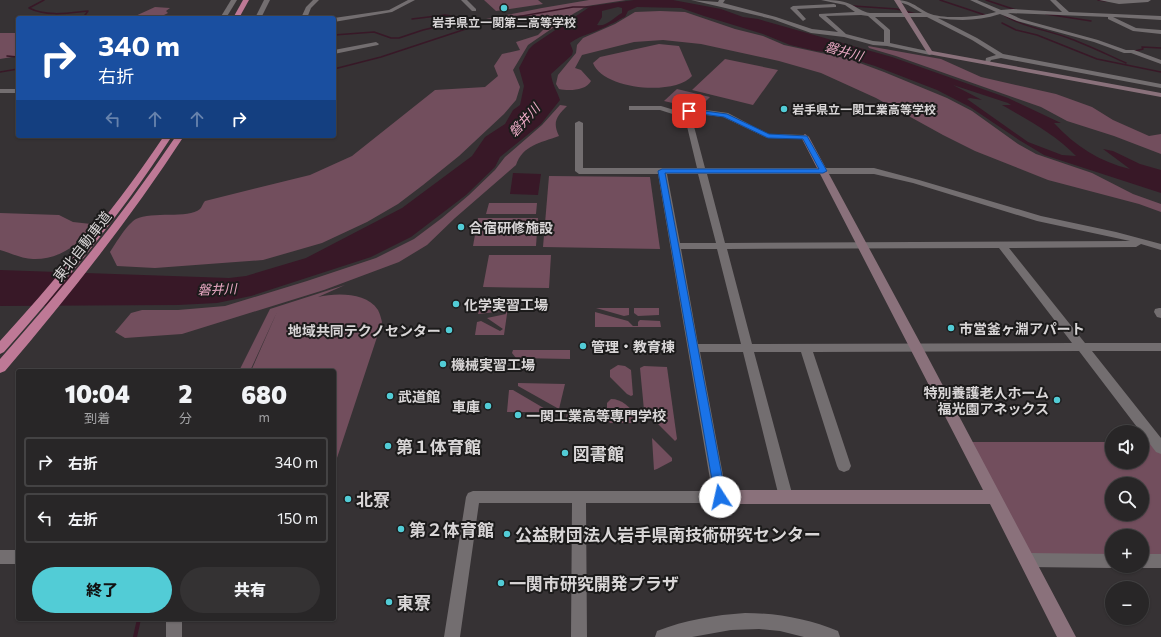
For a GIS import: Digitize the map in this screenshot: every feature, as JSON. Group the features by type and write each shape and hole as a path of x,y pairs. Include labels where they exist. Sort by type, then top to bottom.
{"highway":[{"path":"237,16 246,0"},
{"name":"東北自動車道","path":"0,349 27,319 112,216 167,138"},
{"name":"東北自動車道","path":"0,368 42,320 110,237 179,138"}],"street":[{"path":"224,16 234,0"},
{"path":"259,16 267,0"},
{"path":"305,16 309,7 316,0"},
{"path":"357,10 337,13 336,20 390,11 412,0"},
{"path":"464,0 474,10"},
{"path":"694,0 721,2 781,20 811,31 844,35 873,43 887,44 1161,95"},
{"path":"824,0 849,6 861,13"},
{"path":"896,0 915,6 928,15 990,47 1001,56"},
{"path":"896,0 930,53"},
{"path":"973,0 1019,20 1096,41 1126,52 1132,51 1161,62"},
{"path":"1053,0 1068,14"},
{"path":"1102,0 1119,2 1148,0"},
{"path":"803,19 793,8 849,6"},
{"path":"844,35 821,15 861,13 870,15 928,15 964,18 985,17 1001,12 1019,11 1161,18"},
{"path":"870,15 887,30 887,44"},
{"path":"1107,16 1135,30 1161,32"},
{"path":"818,18 825,18"},
{"path":"959,30 970,22 964,18"},
{"path":"781,20 810,19"},
{"path":"336,52 376,44"},
{"path":"987,63 988,59 1001,56 1161,86"},
{"path":"1058,67 1062,77"},
{"path":"0,91 16,91"},
{"path":"661,102 689,111 725,115 768,136 805,137 917,348 1067,637"},
{"path":"632,108 661,108 688,117 786,497"},
{"path":"580,123 579,171 874,171 898,176 1040,219 1069,224 1157,245"},
{"path":"662,171 720,497"},
{"path":"1002,245 1161,448"},
{"path":"675,246 1157,245"},
{"path":"694,348 1161,347"},
{"path":"806,348 844,466"},
{"path":"452,637 473,497 994,497"},
{"path":"579,497 579,637"},
{"path":"0,557 16,557"},
{"path":"1028,560 1105,561"},
{"path":"1149,561 1161,561"},
{"path":"174,621 174,637"},
{"path":"663,637 677,632 736,621 772,622 832,637"}],"shaded area":[{"path":"484,0 538,0 543,4 496,11"},
{"path":"589,0 626,0 587,6 528,45 513,70 520,87 516,100 504,114 459,156 423,185 398,204 367,222 322,243 263,260 155,268 117,266 110,252 125,229 136,219 151,215 187,214 194,212 200,209 205,201 310,175 352,156 435,90 485,87 498,76 494,66 502,54 520,50 516,42 538,35 546,27 536,18 525,15 486,19"},
{"path":"155,7 170,8 166,11 168,13 162,16 135,16"},
{"path":"635,12 685,12 735,29 763,36 784,45 849,59 884,72 947,98 972,111 1018,144 1036,154 1092,173 1133,194 1161,204 1161,212 1139,204 1048,180 975,151 876,98 821,73 779,61 701,44 663,40 634,42 582,55 575,68 581,70 591,81 589,84 585,87 572,90 559,89 556,84 558,75 576,53 577,45 583,38 615,24"},
{"path":"0,33 16,33 16,56 0,59"},
{"path":"659,44 679,46 692,76 683,82 671,86 656,88 640,87 624,84 610,79 599,72 593,63 600,57"},
{"path":"868,46 941,59 981,77 1056,94 1092,107 1113,120 1149,136 1161,134 1161,154 1114,136 1067,121 1041,107 869,48"},
{"path":"725,59 778,70 753,105 692,90"},
{"path":"677,89 710,97 698,109 664,101"},
{"path":"560,105 567,106 558,116 556,123 559,136 539,143 528,149 519,158 516,165 455,218 427,245 399,262 324,290 182,334 125,338 115,332 131,313 142,310 178,310 225,306 376,258 414,239 469,195 495,170 505,157 542,125"},
{"path":"549,176 650,177 660,249 543,247"},
{"path":"489,203 537,203 536,214 486,214"},
{"path":"0,213 59,215 73,222 91,224 82,238 68,250 51,257 29,259 0,250"},
{"path":"478,218 538,218 536,246 473,246"},
{"path":"489,255 551,255 549,288 483,287"},
{"path":"345,285 318,297 350,295 358,297 373,304 380,314 382,322 336,461 336,369 252,369 277,312 251,369 240,369 270,309"},
{"path":"480,307 508,307 504,335 475,335 477,322 481,321 500,331 503,329 487,318 506,314 505,311 478,314"},
{"path":"596,308 629,308 629,315 624,316"},
{"path":"634,308 659,308 659,315 638,316 634,313"},
{"path":"595,312 628,321 633,326 638,326 638,322 640,320 660,321 661,327 595,327"},
{"path":"513,350 570,350 570,359 516,358 512,353"},
{"path":"618,365 625,366 631,370 633,395 631,396 627,394 610,377 610,370"},
{"path":"644,366 667,367 677,439 675,441 644,410 640,368"},
{"path":"518,383 565,384 559,409 518,386"},
{"path":"509,390 513,390 547,410 546,412 507,412"},
{"path":"611,399 619,400 631,410 636,416 632,423 610,423 607,419 607,403"},
{"path":"568,409 599,409 599,418 595,421 569,421 566,418"},
{"path":"652,438 672,458 672,461 654,470"},
{"path":"971,442 1105,442 1105,469 1149,469 1149,443 1153,443 1161,453 1161,556 1149,556 1149,529 1105,529 1105,556 1031,556"}],"water":[{"name":"磐井川","path":"634,0 673,0 721,9 743,17 758,19 892,57 1008,98 1061,123 1054,123 1079,146 1108,162 1130,169 1103,149 1113,151 1140,164 1161,170 1161,193 1044,155 970,107 937,90 875,66 833,53 790,45 763,34 681,8 637,7 628,11 625,17 570,43 573,51 572,55 551,74 553,84 560,100 541,124 500,157 495,167 466,195 411,237 371,257 251,296 217,303 178,305 0,306 0,270 229,278 246,276 306,258 402,208 472,156 485,137 505,124 513,110 520,105 524,86 519,68 529,49 591,6","holes":["618,7 622,8 622,13 604,25 597,25 602,17 602,11","953,85 1008,103 1011,105 1002,105 1032,122 1060,141 1076,156 1062,155 1028,142 967,99 982,100"]},
{"path":"513,173 541,174 538,195 510,194"}],"waterway":[{"path":"44,0 29,8 43,13 88,11 85,15 87,16"},
{"path":"940,0 985,15"},
{"path":"986,0 1016,10"},
{"path":"1098,0 1106,1"},
{"path":"853,6 897,9 916,14"},
{"path":"470,19 488,22 573,7 592,7"},
{"path":"1046,14 1091,21"},
{"path":"412,19 445,15 470,19"},
{"path":"1004,15 1020,23 1063,36 1126,63"},
{"path":"336,35 374,32 391,38 399,38 423,30 470,19"},
{"path":"336,68 381,57 487,22"},
{"path":"1002,23 1016,30 1037,35 1097,59 1161,72"},
{"path":"1135,51 1143,49 1142,47 1161,48"},
{"path":"7,56 16,57"},
{"path":"0,72 16,69"},
{"path":"135,637 139,621"}],"place":[{"name":"岩手県立一関第二高等学校","path":"504,8"},
{"name":"岩手県立一関工業高等学校","path":"784,109"},
{"name":"合宿研修施設","path":"461,227"},
{"name":"化学実習工場","path":"456,304"},
{"name":"市営釜ヶ淵アパート","path":"951,328"},
{"name":"地域共同テクノセンター","path":"449,330"},
{"name":"管理・教育棟","path":"583,346"},
{"name":"機械実習工場","path":"443,364"},
{"name":"武道館","path":"390,396"},
{"name":"特別養護老人ホーム 福光園アネックス","path":"1057,400"},
{"name":"車庫","path":"488,406"},
{"name":"一関工業高等専門学校","path":"518,415"},
{"name":"第１体育館","path":"388,446"},
{"name":"図書館","path":"565,453"},
{"name":"北寮","path":"348,499"},
{"name":"第２体育館","path":"401,529"},
{"name":"公益財団法人岩手県南技術研究センター","path":"507,534"},
{"name":"一関市研究開発プラザ","path":"501,583"},
{"name":"東寮","path":"389,602"}],"route":[{"path":"689,111 718,113 725,115 768,136 805,137 823,171 662,171 720,497"}]}
